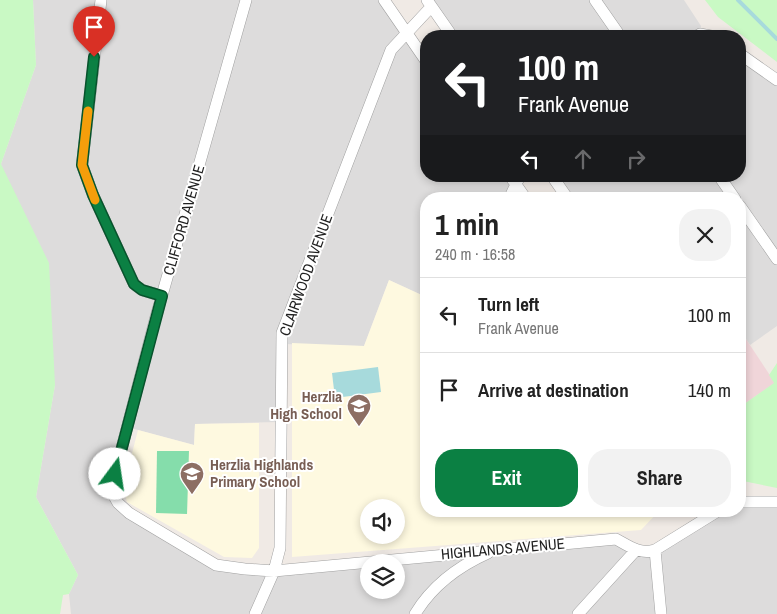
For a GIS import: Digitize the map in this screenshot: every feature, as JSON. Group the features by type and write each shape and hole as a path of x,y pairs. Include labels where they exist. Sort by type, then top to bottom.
{"street":[{"path":"101,0 82,165 93,195 134,284 142,290 162,296"},
{"name":"CLIFFORD AVENUE","path":"246,0 162,296 113,487 114,496 118,503 129,513 216,565 274,570"},
{"path":"384,0 420,53"},
{"path":"595,0 616,30"},
{"path":"429,3 448,30"},
{"name":"CLAIRWOOD AVENUE","path":"255,614 274,570 280,548 282,333 391,50 429,3"},
{"path":"746,58 777,80"},
{"path":"746,215 777,259"},
{"path":"746,502 777,502"},
{"path":"661,614 655,550 708,517"},
{"name":"HIGHLANDS AVENUE","path":"274,570 616,539 636,550 646,552 655,550"},
{"path":"415,614 438,585 458,569 496,549"},
{"path":"578,614 636,550"}],"shaded area":[{"path":"33,0 384,0 420,52 420,182 514,182 521,192 420,192 420,294 389,280 364,346 282,344 280,422 195,424 194,445 127,427 115,474 118,503 216,565 245,569 360,560 360,599 405,599 405,556 616,539 642,552 707,517 746,517 746,502 777,502 777,614 71,614 69,594 78,575 36,497 55,385 1,164 36,65"},
{"path":"427,0 684,0 701,26 700,30 448,30"},
{"path":"746,58 777,80 777,326 750,345 746,339 746,192 563,192 556,182 746,182"},
{"name":"Herzlia High School","path":"389,280 420,294 420,517 653,517 641,530 292,557 292,343 364,346"},
{"path":"746,339 775,383 746,403"},
{"name":"Herzlia Highlands Primary School","path":"259,423 259,548 252,558 224,557 127,502 123,488 138,430 194,445 195,424"}],"green space":[{"path":"0,0 33,0 36,65 1,164 49,263 55,385 36,497 78,575 69,594 63,595 60,614 0,614"},
{"path":"705,0 777,0 777,62 746,38 746,30 735,30 718,17"},
{"path":"777,363 777,488 746,482 746,403 774,383 769,375"},
{"path":"157,451 189,451 187,514 156,513"}],"water":[{"path":"378,367 381,392 335,398 332,373"}],"waterway":[{"path":"738,0 777,39"}],"slow traffic":[{"path":"88,111 82,165 95,200"}],"place":[{"name":"Herzlia High School","path":"359,427"},
{"name":"Herzlia Highlands Primary School","path":"192,495"}],"route":[{"path":"94,57 82,165 93,195 134,284 142,290 162,296 115,474"}]}
